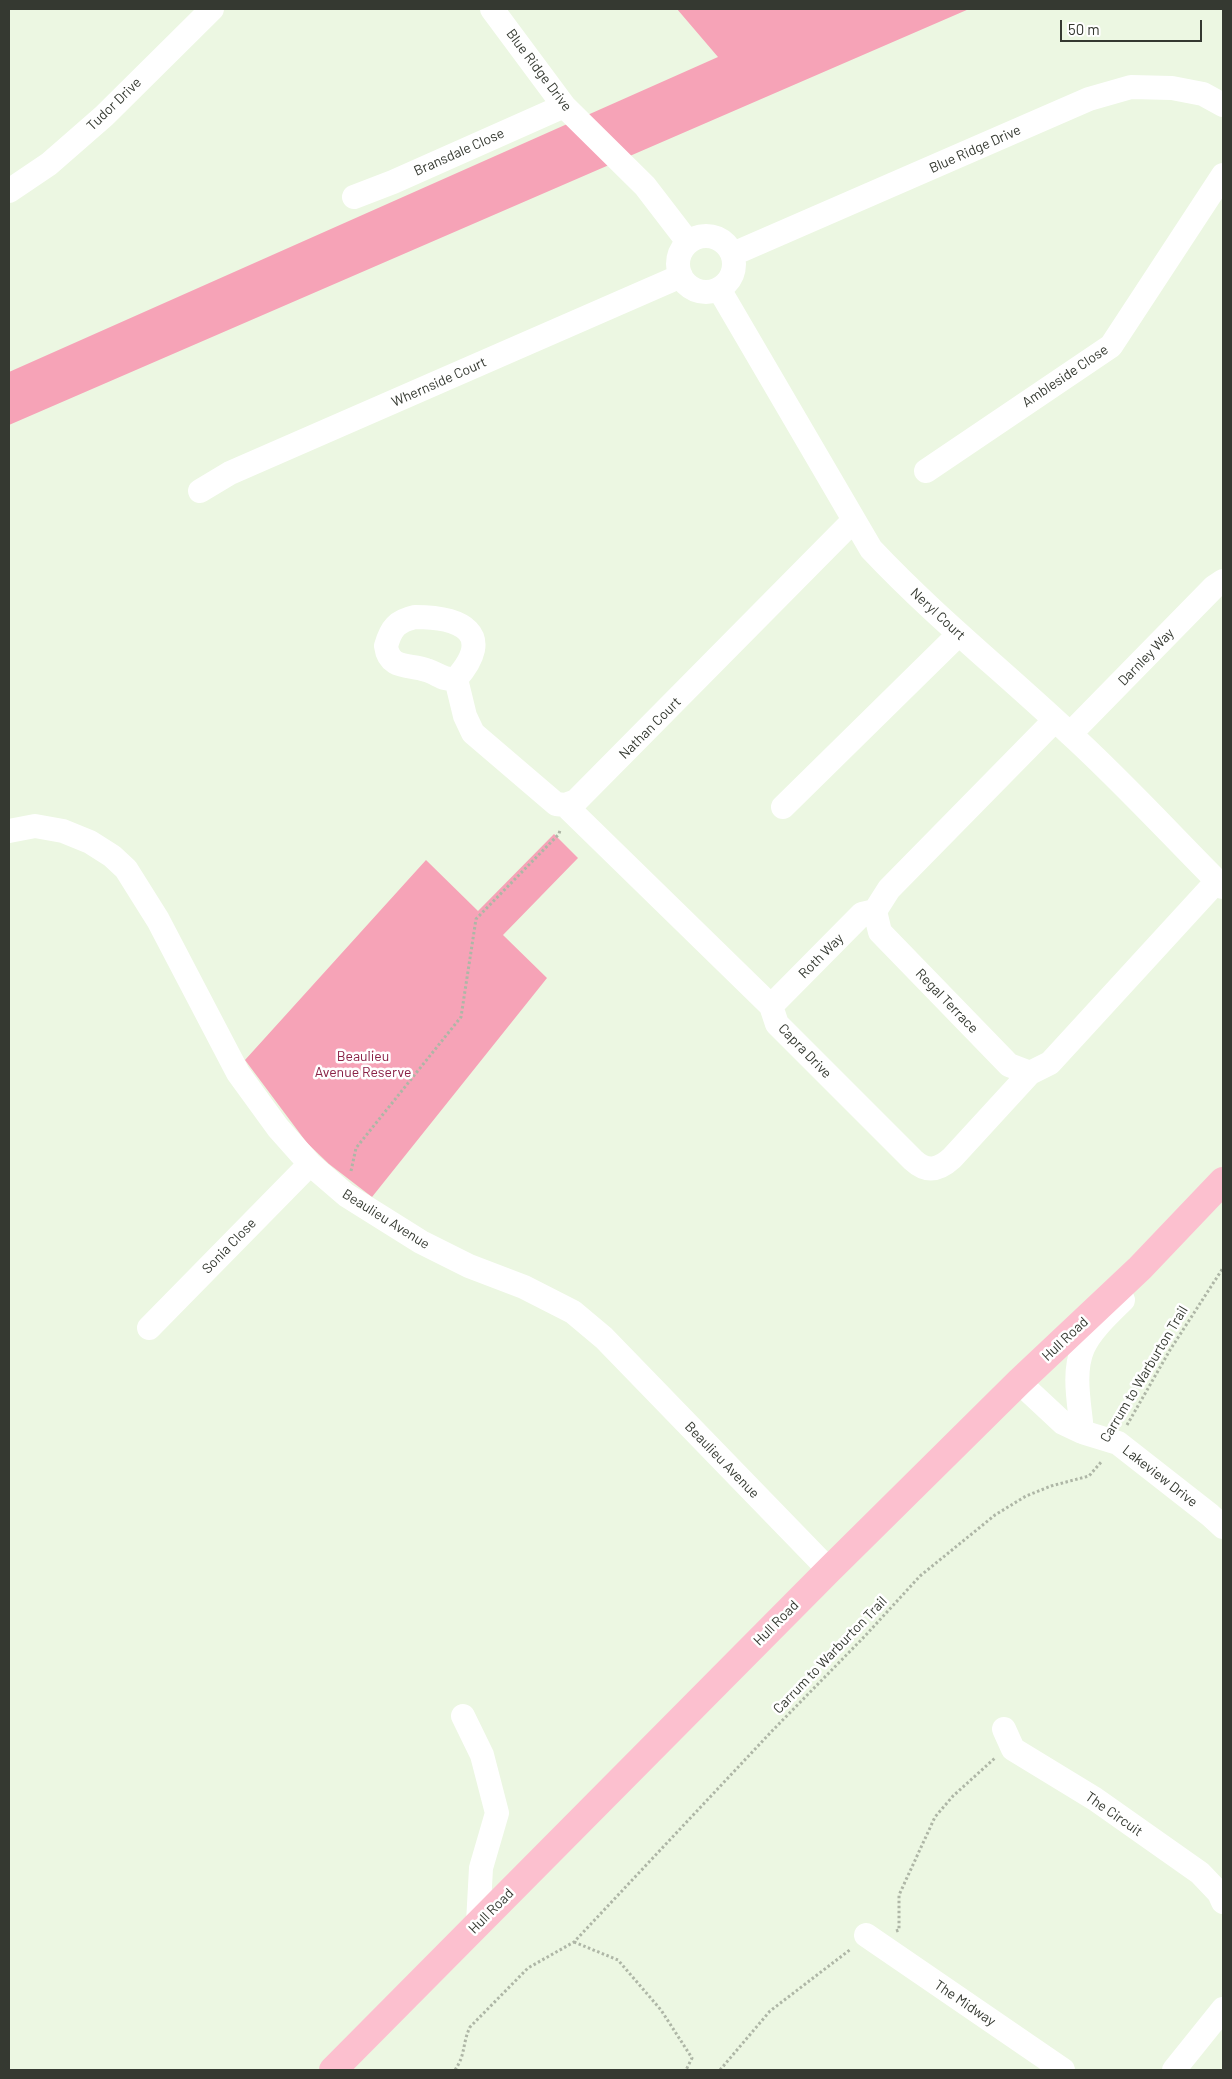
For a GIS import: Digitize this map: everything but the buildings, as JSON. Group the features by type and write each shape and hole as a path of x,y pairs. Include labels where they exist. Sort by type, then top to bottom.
{"main road":[{"name":"Hull Road","path":"333,2070 828,1570 1019,1382 1140,1268 1223,1181"}],"street":[{"name":"Tudor Drive","path":"9,191 49,164 104,116 212,9"},
{"name":"Blue Ridge Drive","path":"492,9 564,106 645,186 688,242"},
{"name":"Blue Ridge Drive","path":"733,254 1089,99 1130,88 1172,88 1203,94 1223,105"},
{"name":"Bransdale Close","path":"354,197 393,182 564,106"},
{"name":"Ambleside Close","path":"926,471 1111,346 1223,175"},
{"path":"700,236 714,236 725,243 733,254 734,267 730,280 720,288 709,292 698,290 688,285 681,276 678,264 680,252 688,242 700,236"},
{"name":"Whernside Court","path":"200,491 230,473 681,276"},
{"name":"Neryl Court","path":"720,288 871,550 896,576 1063,727 1220,884"},
{"name":"Nathan Court","path":"565,805 576,801 589,789 854,520"},
{"name":"Darnley Way","path":"1063,727 1214,587 1223,581"},
{"path":"783,807 959,634"},
{"path":"456,679 465,716 473,733 556,804 565,805"},
{"path":"875,910 888,889 1063,727"},
{"name":"Capra Drive","path":"565,805 771,1006 777,1024 913,1160 925,1168 935,1169 943,1166 952,1158 1030,1073"},
{"name":"Beaulieu Avenue","path":"9,831 35,826 63,830 90,842 112,856 126,869 158,920 238,1073 278,1128 310,1164 346,1195 421,1242 469,1266 524,1287 573,1312 604,1338 828,1570"},
{"path":"1030,1073 1050,1063 1220,884"},
{"name":"Roth Way","path":"771,1006 862,914 875,910"},
{"name":"Regal Terrace","path":"875,910 880,932 1010,1065 1030,1073"},
{"name":"Sonia Close","path":"149,1328 310,1164"},
{"path":"1082,1432 1078,1384 1079,1361 1084,1346 1094,1331 1126,1296 1140,1268"},
{"name":"Lakeview Drive","path":"1019,1382 1063,1423 1082,1432 1118,1443 1210,1515 1223,1528"},
{"path":"463,1716 482,1755 497,1813 481,1868 478,1923"},
{"name":"The Circuit","path":"1009,1739 1200,1873 1220,1893 1223,1902"},
{"name":"The Midway","path":"874,1941 1063,2070"},
{"path":"1174,2070 1223,2009"}],"path":[{"path":"346,1195 356,1148 461,1017 476,919 559,834 565,805"},
{"name":"Carrum to Warburton Trail","path":"455,2070 462,2059 466,2035 470,2027 528,1968 574,1942 920,1576 995,1515 1026,1496 1052,1486 1089,1476 1118,1443 1170,1350 1223,1268"},
{"path":"720,2070 770,2011 842,1955 899,1930 899,1895 935,1817 953,1796 998,1755 1009,1739"},
{"path":"574,1942 618,1960 661,2010 692,2058 686,2070"}],"green space":[{"path":"677,9 969,9 9,425 9,372 718,57"},
{"name":"Beaulieu Avenue Reserve","path":"554,834 578,858 503,935 547,978 372,1197 329,1164 307,1143 245,1060 426,860 478,911"}]}
